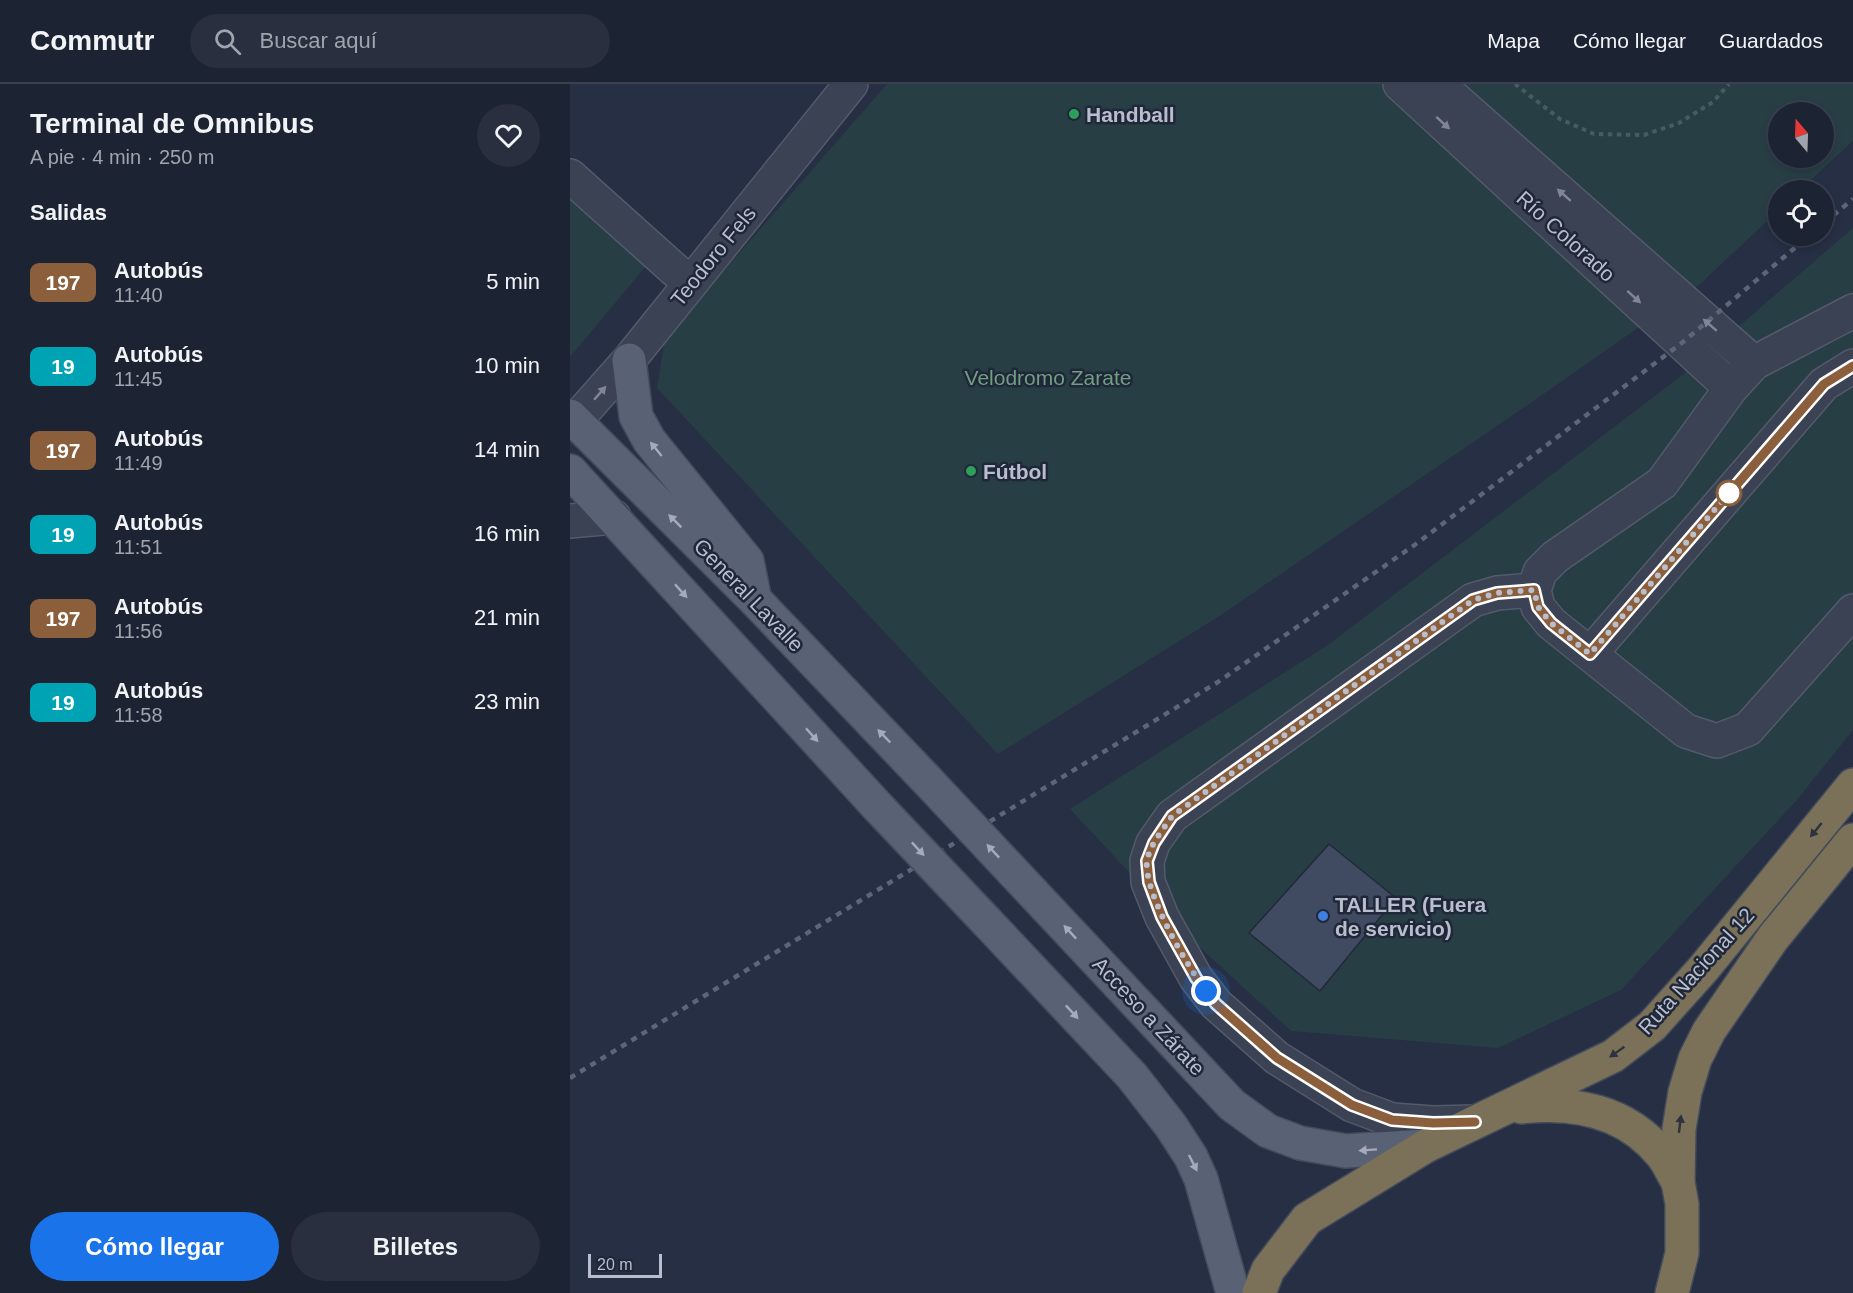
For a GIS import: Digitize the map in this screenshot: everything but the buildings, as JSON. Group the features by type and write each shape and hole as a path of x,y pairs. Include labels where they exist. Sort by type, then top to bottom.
{"highway":[{"name":"Ruta Nacional 12","path":"1259,1293 1268,1270 1307,1220 1426,1146 1613,1056 1652,1026 1704,968 1853,785"},
{"name":"Ruta Nacional 12","path":"1672,1293 1682,1253 1682,1204 1677,1182 1679,1129 1685,1092 1695,1059 1704,1040 1773,938 1853,840"},
{"name":"Ruta Nacional 12","path":"1487,1116 1539,1105 1564,1105 1605,1114 1646,1138 1662,1155 1677,1182"}],"main road":[{"path":"629,360 636,416 649,440 747,561 755,600"},
{"name":"General Lavalle","path":"571,414 755,600 925,778"},
{"path":"570,471 878,807 1132,1076 1171,1126 1191,1157 1201,1179 1217,1230 1233,1293"},
{"name":"Acceso a Zárate","path":"925,778 1232,1105 1268,1131 1300,1143 1346,1151 1426,1146"}],"street":[{"name":"Teodoro Fels","path":"571,414 676,271 828,84"},
{"name":"Teodoro Fels","path":"571,414 629,360 851,84"},
{"name":"Río Colorado","path":"1400,84 1731,388"},
{"name":"Río Colorado","path":"1438,84 1754,363"},
{"path":"570,176 676,271"},
{"path":"1853,311 1754,363 1731,388 1662,483 1555,556 1540,572 1534,590 1538,607 1551,623 1686,731 1717,741 1748,729 1853,611"},
{"path":"1590,654 1824,384 1853,366"},
{"path":"570,521 614,517"},
{"path":"1487,1116 1433,1123 1392,1120 1352,1105 1277,1058 1216,1004 1196,978 1162,917 1149,882 1147,861 1154,843 1172,816 1473,600 1497,593 1534,590"}],"path":[{"path":"1515,84 1560,119 1594,134 1644,135 1679,123 1713,102 1729,84"}],"green space":[{"name":"Velodromo Zarate","path":"887,84 1853,84 1853,141 1834,159 1834,102 1768,102 1768,168 1824,168 1811,180 1768,180 1768,220 1699,285 1221,615 998,754 657,388 665,338"},
{"path":"570,195 647,265 570,357"},
{"path":"1853,228 1853,730 1796,801 1621,990 1498,1048 1291,1031 1195,943 1070,809 1328,645 1681,376"}],"railway":[{"path":"1834,215 1853,199"},
{"path":"570,1078 1218,682 1416,544 1683,342 1797,246"}],"bus line":[{"name":"197","path":"1475,1122 1433,1123 1392,1120 1352,1105 1277,1058 1216,1004 1196,978 1162,917 1149,882 1147,861 1154,843 1172,816 1473,600 1497,593 1534,590 1538,607 1551,623 1590,654 1824,384 1853,366"}],"place":[{"name":"Handball","path":"1074,114"},
{"name":"Fútbol","path":"971,471"},
{"name":"TALLER (Fuera de servicio)","path":"1323,916"}],"route":[{"path":"1206,991 1196,978 1162,917 1149,882 1147,861 1154,843 1172,816 1473,600 1497,593 1534,590 1538,607 1551,623 1590,654 1729,493"}]}
